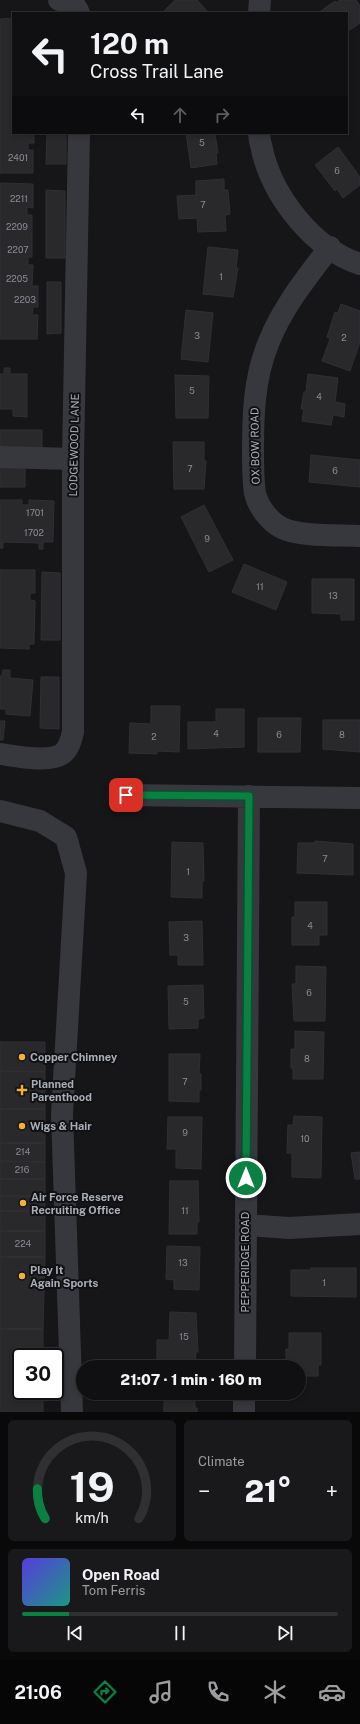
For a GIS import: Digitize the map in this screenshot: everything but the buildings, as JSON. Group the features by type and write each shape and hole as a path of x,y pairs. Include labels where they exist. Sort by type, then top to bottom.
{"street":[{"path":"259,12 260,0"},
{"name":"LODGEWOOD LANE","path":"0,754 50,758 62,754 69,745 73,732 73,459 79,134"},
{"path":"259,134 266,164 277,189 292,212 309,232 352,261 360,264"},
{"name":"OX BOW ROAD","path":"330,247 286,306 268,344 258,377 253,412 253,470 255,494 262,509 271,521 283,529 299,533 360,536"},
{"path":"0,458 73,459"},
{"path":"126,795 360,798"},
{"name":"PEPPERIDGE ROAD","path":"245,1360 249,796"},
{"path":"0,811 40,821 66,837 76,873 62,1114 72,1412"},
{"path":"246,1225 289,1228 360,1224"},
{"path":"244,1400 244,1412"}],"place":[{"name":"Copper Chimney","path":"22,1057"},
{"name":"Planned Parenthood","path":"22,1090"},
{"name":"Wigs & Hair","path":"22,1126"},
{"name":"Air Force Reserve Recruiting Office","path":"23,1203"},
{"name":"Play It Again Sports","path":"22,1276"}],"route":[{"path":"126,795 249,796 246,1178"}]}
